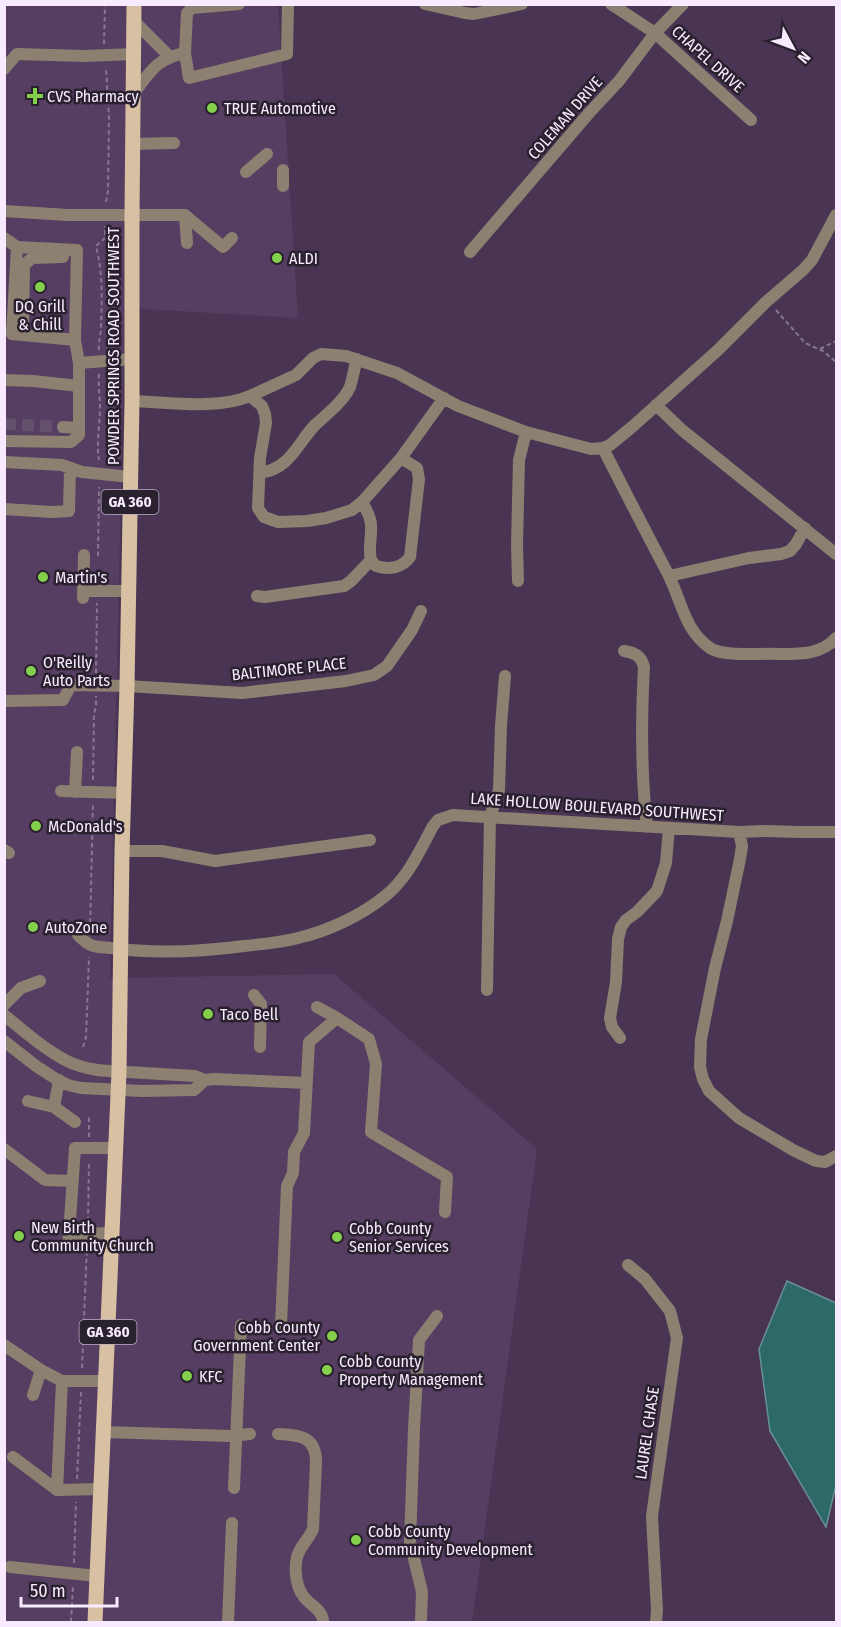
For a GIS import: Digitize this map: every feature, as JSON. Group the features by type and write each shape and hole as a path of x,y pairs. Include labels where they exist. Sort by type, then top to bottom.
{"main road":[{"name":"POWDER SPRINGS ROAD SOUTHWEST","path":"118,1072 132,401 134,4"},
{"name":"GA 360","path":"95,1623 118,1072"}],"street":[{"path":"239,4 192,8 187,14 185,53 189,78 287,54 288,4"},
{"path":"425,4 474,14 522,4"},
{"name":"CHAPEL DRIVE","path":"611,4 655,33 751,120"},
{"name":"COLEMAN DRIVE","path":"470,252 619,81 655,33 683,4"},
{"path":"134,21 169,56"},
{"path":"134,93 153,68 169,56 185,53"},
{"path":"4,69 17,54 134,54"},
{"path":"133,144 174,143"},
{"path":"246,172 267,154"},
{"path":"283,170 283,186"},
{"path":"4,211 68,215 184,215 223,247 232,238"},
{"path":"132,401 221,404 250,396 296,375 313,358 321,354 346,356 397,373 458,406 526,432 591,449 603,448 632,427 718,350 812,260 837,214"},
{"path":"184,215 187,243"},
{"path":"4,238 17,247 77,250 75,340 80,363 79,435 71,442 4,441"},
{"path":"17,247 12,334 75,340"},
{"path":"12,330 23,323 24,265 32,258 63,256 70,250"},
{"path":"80,363 132,358"},
{"path":"260,473 275,469 293,455 315,426 345,396 350,387 357,359"},
{"path":"4,380 79,386"},
{"path":"250,396 262,406 266,423 260,458 258,508 264,518 278,522 326,518 352,510 401,458 444,398"},
{"path":"656,405 682,430 837,554"},
{"path":"63,427 79,428"},
{"path":"518,581 519,460 526,432"},
{"path":"603,448 669,576 692,630 710,648 719,652 813,653 826,647 837,638"},
{"path":"362,502 370,516 371,560 376,566 385,568 401,565 410,557 418,479 417,468 401,458"},
{"path":"4,462 62,465 82,472 130,477"},
{"path":"4,509 69,511 70,468"},
{"path":"669,576 790,551 805,528"},
{"path":"84,555 83,595 98,591 129,591"},
{"path":"257,596 265,597 344,586 371,560"},
{"name":"BALTIMORE PLACE","path":"4,701 63,700 71,685 242,693 346,681 374,675 387,666 399,650 421,611"},
{"path":"624,651 635,652 642,660 644,668 641,716 643,793 647,827"},
{"path":"487,990 490,817 499,790 501,726 506,676"},
{"path":"75,792 77,752"},
{"path":"61,791 124,793"},
{"name":"LAKE HOLLOW BOULEVARD SOUTHWEST","path":"90,945 162,952 233,948 275,943 323,930 367,909 396,886 410,870 433,826 438,820 453,815 739,832 837,832"},
{"path":"620,1038 612,1027 610,1018 616,982 618,939 621,927 626,920 657,891 666,863 669,828"},
{"path":"739,832 742,846 740,859 701,1039 702,1079 709,1090 739,1118 793,1150 816,1161 825,1162 837,1156"},
{"path":"122,851 162,850 215,861 370,840"},
{"path":"78,935 90,945"},
{"path":"4,1005 21,988 40,981"},
{"path":"254,995 261,1004 260,1047"},
{"path":"317,1007 338,1017 369,1039 376,1064 371,1132 447,1177 445,1212"},
{"path":"4,1015 43,1047 69,1062 95,1070 195,1076 205,1080 306,1083"},
{"path":"281,1325 287,1186 293,1173 294,1152 304,1133 309,1042 338,1017"},
{"path":"6,1046 68,1085 91,1090 194,1090 205,1080"},
{"path":"54,1107 59,1080"},
{"path":"28,1101 54,1107 75,1122"},
{"path":"111,1233 68,1239 75,1148 115,1148"},
{"path":"4,1149 45,1180 73,1181"},
{"name":"LAUREL CHASE","path":"628,1265 645,1279 670,1311 677,1338 652,1516 656,1623"},
{"path":"421,1623 422,1592 410,1542 419,1340 438,1316"},
{"path":"234,1488 241,1325"},
{"path":"4,1345 62,1381 106,1382"},
{"path":"33,1395 41,1370"},
{"path":"57,1490 62,1381"},
{"path":"104,1432 230,1436 250,1434"},
{"path":"278,1434 302,1437 315,1451 313,1529 299,1550 296,1570 301,1593 322,1614 323,1623"},
{"path":"13,1457 57,1490 101,1489"},
{"path":"228,1623 232,1523"},
{"path":"10,1568 97,1576"}],"path":[{"path":"97,560 100,462 97,449 99,440 98,342 101,330 101,273 96,246 105,238 110,118 104,47 105,4"},
{"path":"768,301 805,344 834,358 837,362"},
{"path":"819,350 837,341"},
{"path":"83,1047 86,1037 90,945 98,591"}],"shaded area":[{"path":"5,5 278,5 298,318 125,308 110,978 334,974 537,1149 472,1622 5,1622"},
{"path":"787,1281 836,1303 836,1485 826,1527 770,1431 759,1349"}],"tunnel":[{"path":"4,424 63,427"}],"place":[{"name":"CVS Pharmacy","path":"35,96"},
{"name":"TRUE Automotive","path":"212,108"},
{"name":"ALDI","path":"277,258"},
{"name":"DQ Grill & Chill","path":"40,287"},
{"name":"Martin's","path":"43,577"},
{"name":"O'Reilly Auto Parts","path":"31,671"},
{"name":"McDonald's","path":"36,826"},
{"name":"AutoZone","path":"33,927"},
{"name":"Taco Bell","path":"208,1014"},
{"name":"New Birth Community Church","path":"19,1236"},
{"name":"Cobb County Senior Services","path":"337,1237"},
{"name":"Cobb County Government Center","path":"332,1336"},
{"name":"Cobb County Property Management","path":"327,1370"},
{"name":"KFC","path":"187,1376"},
{"name":"Cobb County Community Development","path":"356,1540"}]}
